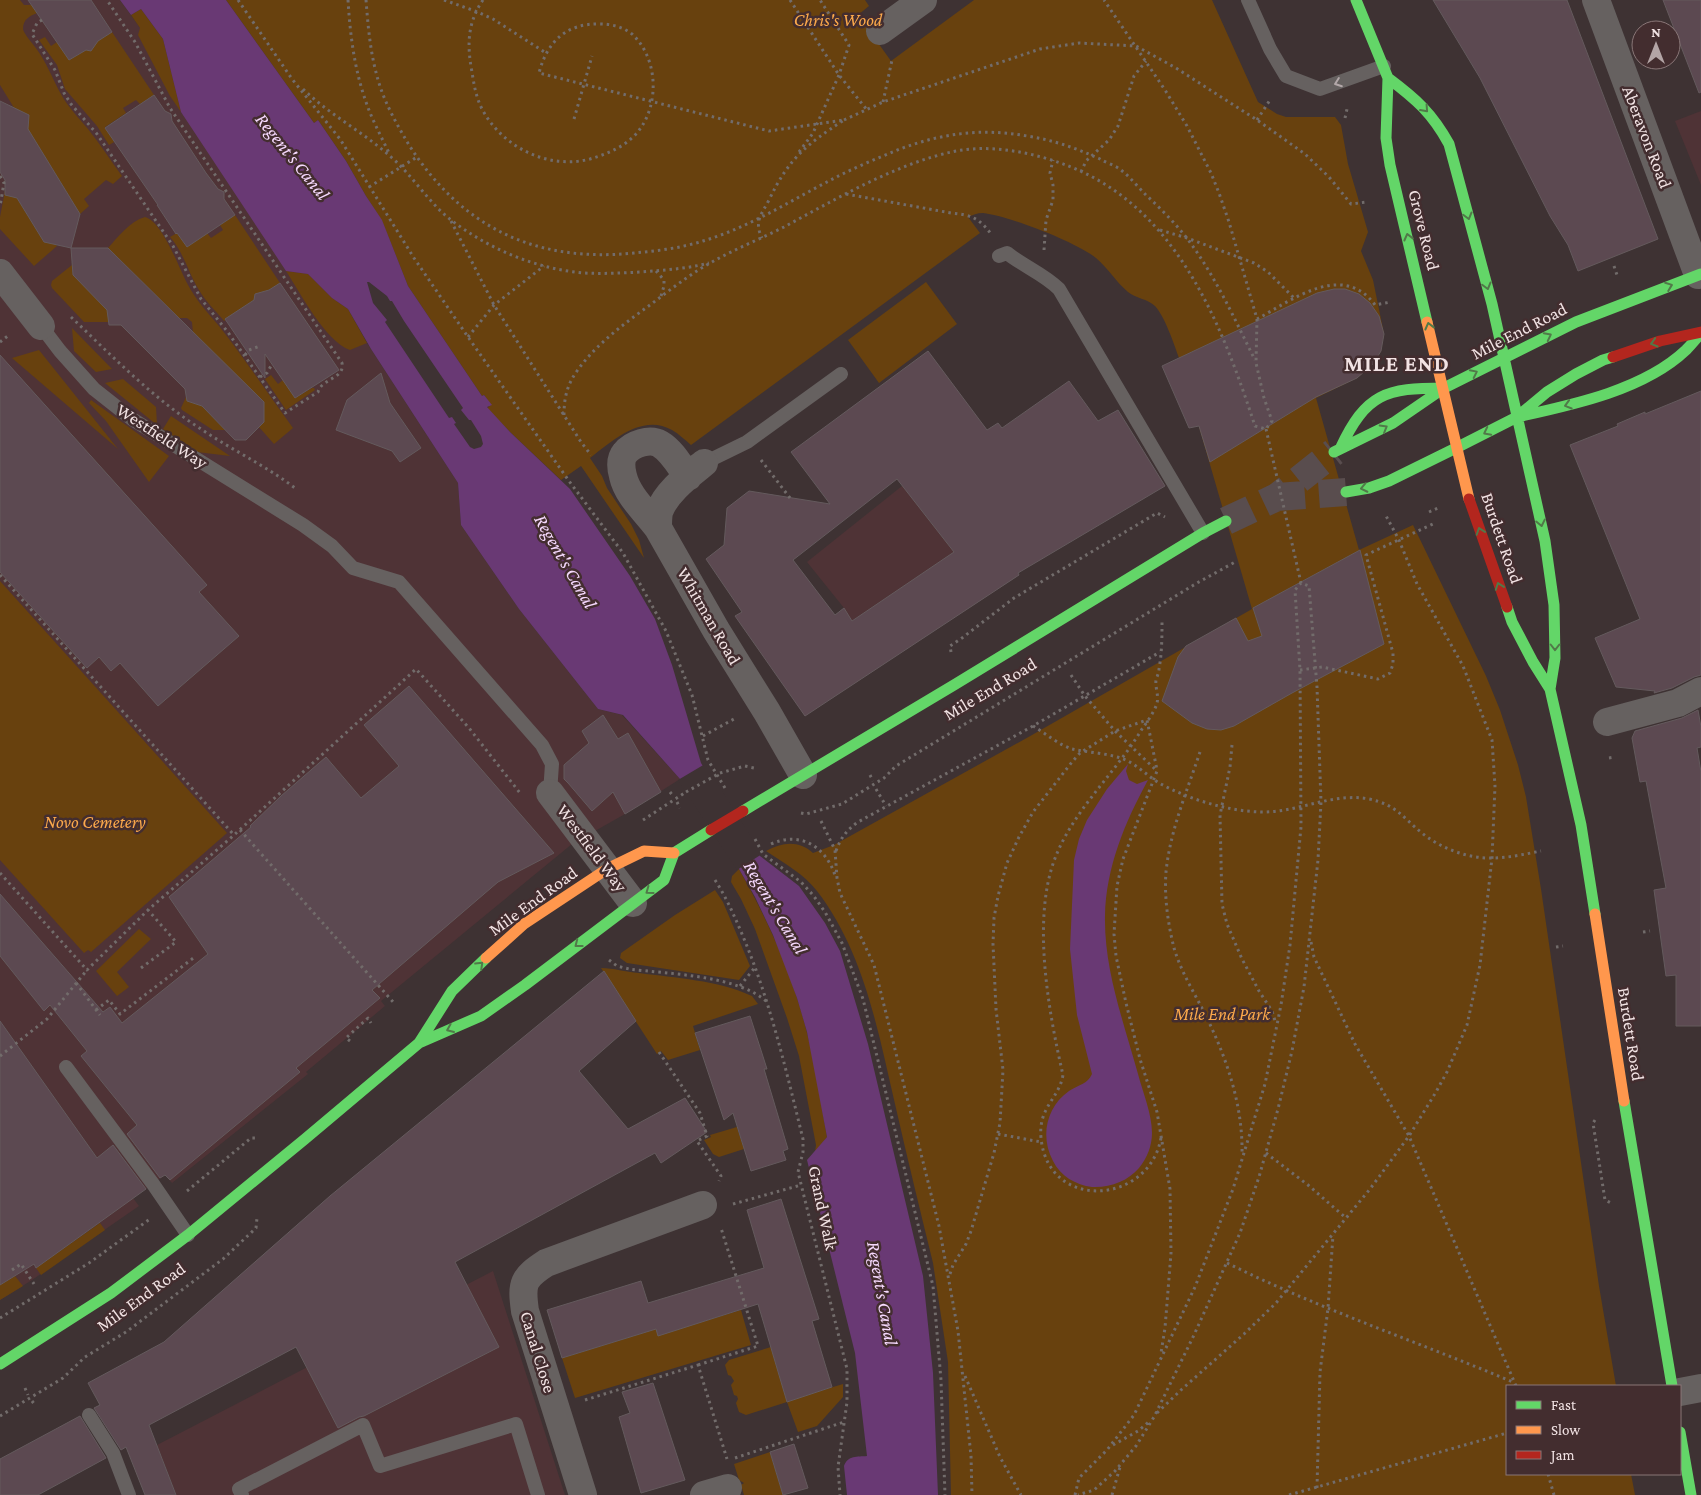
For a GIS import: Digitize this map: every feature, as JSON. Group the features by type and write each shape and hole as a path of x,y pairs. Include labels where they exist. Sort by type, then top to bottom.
{"main road":[{"name":"Grove Road","path":"1356,0 1386,72 1386,138 1390,165 1444,388"},
{"path":"1386,72 1415,98 1438,123 1449,144 1505,358"},
{"name":"Mile End Road","path":"1444,388 1393,391 1378,399 1361,412 1350,426 1337,450 1386,426 1444,388 1576,322 1700,274"},
{"path":"1346,492 1369,488 1389,481 1517,417 1547,392 1603,360 1660,341 1701,333"},
{"path":"1517,417 1555,409 1642,379 1693,345 1701,333"},
{"name":"Burdett Road","path":"1505,358 1545,541 1554,605 1555,658 1550,689"},
{"name":"Burdett Road","path":"1444,388 1456,448 1475,517 1512,622 1550,689 1582,825 1621,1084 1672,1385"},
{"name":"Mile End Road","path":"418,1043 481,1016 525,985 664,880 674,854 711,830 1203,533 1226,521"},
{"name":"Mile End Road","path":"0,1364 111,1294 258,1178 418,1043 452,991 524,924 607,869 644,851 674,854"},
{"path":"1681,1438 1691,1495"}],"street":[{"path":"880,31 923,0"},
{"name":"Aberavon Road","path":"1596,0 1700,274"},
{"name":"Westfield Way","path":"0,273 40,326"},
{"path":"622,469 622,460 625,453 635,446 646,442 658,443 696,470 663,504 659,514 658,528"},
{"name":"Whitman Road","path":"622,469 623,477 629,490 658,528 802,774"},
{"path":"1607,722 1678,703 1701,692"},
{"name":"Westfield Way","path":"550,794 633,903"},
{"name":"Canal Close","path":"583,1495 525,1311 524,1282 533,1271 546,1263 708,1204"},
{"path":"1681,1392 1701,1388"}],"lane":[{"path":"1248,0 1270,49 1286,76 1320,89 1386,72"},
{"path":"1003,254 1060,289 1203,533"},
{"name":"Westfield Way","path":"40,326 94,389 132,419 303,525 332,546 353,568 399,582 542,745 552,764 550,794"},
{"path":"696,470 747,442 841,374"},
{"path":"66,1067 157,1189 188,1234"},
{"path":"89,1415 113,1454 129,1495"},
{"path":"242,1495 240,1489 363,1425 380,1466 516,1424 538,1495"}],"path":[{"path":"42,20 38,23 32,34 55,70 64,93 112,154 173,246 201,299 213,312 285,414 318,392 319,387 340,374 343,368 342,363 170,108 135,42 107,0"},
{"path":"238,0 292,79 340,139 369,187 468,337 569,481 623,554 666,631 692,694 708,760 728,794"},
{"path":"348,0 353,46 360,84 370,114 390,156"},
{"path":"366,0 371,51 381,91 400,131 430,175 449,196 486,224 551,251 568,254 604,255 668,249 705,241 740,228 867,163 901,149 946,135 967,132 1010,133 1048,139 1119,169 1172,220 1187,238 1219,287 1256,363 1264,398 1272,421 1266,429 1301,583"},
{"path":"444,0 476,11 513,31 546,53"},
{"path":"483,0 476,11 469,31 468,53 476,94 483,110 506,139 524,152 543,159 564,162 604,155 627,143 636,134 644,124 652,103 652,72 648,56 632,34 622,28 609,24 594,24 568,29 546,53 539,74 652,103 768,131 844,120"},
{"path":"790,0 839,74 867,110"},
{"path":"762,238 757,229 758,219 780,179 813,133 839,74 849,45 820,0"},
{"path":"1104,0 1146,61 1187,126 1211,174 1229,222 1257,320 1256,363"},
{"path":"794,158 817,138 844,120 903,94 1040,49 1079,43 1136,46 1176,68 1257,120 1305,154 1329,177 1351,204 1368,202"},
{"path":"574,119 592,56"},
{"path":"1081,172 1086,161 1109,140 1118,126 1134,76 1146,61"},
{"path":"292,79 318,103 390,156 450,219 493,247 526,260 586,273 688,269 712,262"},
{"path":"1257,120 1270,100"},
{"path":"1345,118 1347,109"},
{"path":"564,414 564,397 568,385 582,363 608,338 660,297 712,262 845,194 912,164 959,151 980,149 1034,155 1053,160 1081,172 1124,197 1159,230 1176,251 1206,299 1244,393 1255,426 1266,429"},
{"path":"369,187 417,157"},
{"path":"1040,275 1046,220 1053,200 1053,185 1050,173 1053,160"},
{"path":"0,176 4,183 0,206"},
{"path":"845,194 951,214 968,214 978,219 986,227 1003,254"},
{"path":"450,219 494,305 581,442 600,465 622,469"},
{"path":"1159,230 1187,238 1254,263 1268,272 1294,299"},
{"path":"468,337 494,305 545,265"},
{"path":"1614,266 1617,275"},
{"path":"655,271 664,280 660,297"},
{"path":"1257,320 1312,290 1336,284 1361,291 1376,305 1394,301"},
{"path":"68,314 166,404 204,431 240,451 295,488"},
{"path":"244,355 249,350 260,346"},
{"path":"260,377 268,373 272,364"},
{"path":"747,442 790,498"},
{"path":"1429,512 1438,508"},
{"path":"1107,1450 1144,1427 1181,1390 1244,1334 1286,1291 1346,1218 1409,1136 1447,1072 1468,1025 1480,965 1492,858 1495,786 1492,740 1463,666 1417,584 1399,540 1383,511"},
{"name":"Mile End Road","path":"954,685 950,646 1014,598 1157,513 1203,533"},
{"path":"1300,670 1322,667 1378,679 1385,677 1391,670 1393,654 1366,555 1436,523"},
{"name":"Mile End Road","path":"754,804 806,814 842,804 884,778 896,766 1197,583 1237,561"},
{"path":"0,575 234,835"},
{"path":"1301,583 1309,586 1317,679 1321,802 1318,860 1306,972 1296,1029 1266,1153 1250,1204 1227,1263 1154,1417 1140,1440 1121,1464 1094,1490 1076,1495 1079,1478 1107,1450 1134,1414 1195,1287 1226,1210 1264,1084 1276,1032 1296,896 1302,807 1300,670 1294,590 1301,583"},
{"path":"1161,1138 1156,1155 1136,1177 1117,1189 1092,1192 1068,1184 1059,1177 1047,1160 1041,1142 1041,1126 1044,1113 1062,1084 1063,1075 1050,1017 1046,976 1045,906 1048,884 1054,862 1064,839 1082,811 1131,747 1157,703 1156,679 1161,652 1162,620"},
{"path":"836,856 840,840 846,831 858,822 1033,726 1161,652"},
{"path":"0,1056 47,1019 87,970 148,910 240,830 416,669 469,728 522,795"},
{"path":"1071,675 1115,731 1157,771"},
{"path":"703,736 733,718"},
{"path":"950,1280 953,1265 972,1231 998,1134 1002,1096 1002,1070 996,1009 993,944 994,918 1007,863 1033,812 1065,769 1080,754 1115,731 1147,720"},
{"path":"1147,720 1157,771 1122,859 1117,886 1114,934 1116,956 1126,1003 1140,1059 1157,1112 1170,1189 1171,1234 1164,1334 1159,1360"},
{"path":"1033,726 1067,747 1122,759 1136,766 1155,780 1186,794 1221,805 1260,812 1302,807 1346,797 1363,798 1397,810 1422,834 1438,844 1465,854 1492,858 1541,851"},
{"path":"1232,745 1230,767 1221,805 1221,888 1224,916 1252,979 1275,1019 1276,1032"},
{"path":"1200,752 1172,844 1166,874 1167,901 1171,931 1180,964 1229,1070 1237,1100 1242,1160"},
{"path":"1610,758 1615,757"},
{"path":"686,792 720,773"},
{"path":"870,774 873,781"},
{"path":"876,789 886,806"},
{"path":"677,802 680,808"},
{"path":"821,821 834,845 838,885"},
{"path":"240,830 394,1003"},
{"path":"754,837 764,854 801,882 821,906 842,943 863,999 933,1286 941,1380 945,1495"},
{"path":"770,844 781,839 794,838 812,845 829,860 838,885 874,965 937,1218 950,1280 963,1368 971,1456 972,1495"},
{"path":"0,873 87,970"},
{"name":"Grand Walk","path":"714,880 727,900 756,966 775,1026 802,1139 802,1152 798,1172 846,1363 847,1396 838,1467 840,1495"},
{"path":"141,968 176,942 148,910"},
{"path":"1643,932 1650,931"},
{"path":"1310,934 1314,957 1344,1021 1378,1085 1409,1136 1515,1384"},
{"path":"1556,947 1563,946"},
{"path":"96,1010 109,1000 120,1014 196,956"},
{"path":"607,958 617,966 629,969 702,978 740,986 758,994 767,1003"},
{"path":"740,986 756,966"},
{"path":"76,983 100,1014"},
{"path":"350,1041 346,1038 368,1018 371,1023"},
{"path":"555,1409 758,1346 708,1204 721,1176 697,1141 707,1136 700,1114 659,1052"},
{"path":"1593,1123 1605,1200"},
{"path":"998,1134 1041,1142"},
{"path":"184,1192 251,1138"},
{"path":"1266,1153 1308,1185 1346,1218"},
{"name":"Mile End Road","path":"0,1416 63,1378 85,1357 126,1332 223,1259 256,1228 258,1178"},
{"path":"708,1204 736,1204 801,1185"},
{"path":"0,1318 89,1263 147,1220"},
{"path":"1317,1488 1320,1372 1328,1308 1333,1234"},
{"path":"1227,1263 1350,1319 1454,1357 1515,1384"},
{"path":"12,1270 21,1264 34,1284"},
{"path":"698,1365 736,1485 716,1491"},
{"path":"963,1368 1000,1457 1021,1495"},
{"path":"25,1388 28,1394"},
{"path":"32,1401 35,1405"},
{"path":"727,1460 844,1422"},
{"path":"1289,1495 1506,1434"},
{"path":"1112,1495 1121,1464"},
{"path":"1548,1475 1554,1495"}],"shaded area":[{"path":"0,0 120,0 367,343 458,483 461,525 519,609 598,709 622,715 680,779 625,814 572,844 381,1001 385,1006 306,1072 308,1074 172,1183 165,1175 133,1198 139,1206 0,1300"},
{"path":"1701,111 1701,185 1675,121"},
{"path":"939,461 1019,575 805,716 759,649 835,615 844,608 807,562 902,486"},
{"path":"493,1271 565,1495 176,1495 157,1445"}],"green space":[{"path":"0,0 20,0 24,5 32,5 37,13 26,20 23,26 24,32 43,59 59,91 71,109 122,176 113,184 106,180 84,199 89,206 80,214 27,128 28,117 16,111 0,85"},
{"name":"Mile End Park","path":"226,0 865,0 869,6 858,15 891,61 974,0 1212,0 1258,102 1277,114 1286,117 1335,117 1341,125 1348,164 1368,232 1361,251 1373,280 1384,334 1381,351 1373,364 1357,378 1316,398 1359,550 1413,525 1486,676 1500,710 1518,765 1526,797 1541,889 1599,1286 1616,1385 1506,1385 1506,1475 1631,1475 1635,1495 951,1495 948,1362 933,1263 882,1048 867,993 847,940 817,891 806,879 766,851 784,844 796,844 813,853 834,845 1032,735 1252,609 1179,358 1166,324 1155,306 1128,292 1096,258 1074,245 1025,224 994,215 983,213 968,217 980,233 691,445 672,430 650,425 628,431 590,458 631,524 639,540 644,558 581,466 561,480 487,408 491,405 484,395 482,396 408,286 382,221 346,161 318,120 314,123"},
{"path":"141,9 163,39 181,112 170,96 138,35 140,28 131,15"},
{"path":"112,32 154,95 140,104 136,100 123,108 126,113 105,127 114,142 109,145 97,126 65,89 57,65 39,40 45,37 51,46 57,42 69,60 86,50 93,49 95,43"},
{"path":"5,191 15,195 44,242 57,246 34,266 0,229 0,217"},
{"path":"235,215 280,283 264,293 257,293 254,296 254,300 224,321 201,294 179,250 170,237 177,233 187,247 207,233 211,238 223,230 220,225"},
{"path":"145,217 158,227 194,295 238,351 293,428 274,444 259,427 193,333 192,322 187,318 179,318 108,248 129,226"},
{"path":"72,265 73,275 111,313 109,322 84,322 52,288 52,281"},
{"path":"286,271 308,274 332,298 348,309 367,343 350,350 332,337 314,316"},
{"path":"926,282 957,324 879,383 848,340"},
{"path":"72,328 112,369 96,372 74,351"},
{"path":"39,350 118,449 12,358"},
{"path":"271,375 278,384 283,380 295,398 312,388 315,390 286,410 265,379"},
{"path":"123,379 156,407 157,425 105,383"},
{"path":"186,397 189,402 197,401 225,430 213,430 182,410 181,408"},
{"path":"91,400 169,456 149,482 106,421 89,403"},
{"path":"171,416 230,456 197,452 163,429"},
{"name":"Novo Cemetery","path":"0,581 227,833 91,952 88,950 84,953 0,860"},
{"path":"739,869 779,948 807,1032 827,1137 815,1152 816,1145 799,1056 755,929 731,882 732,876"},
{"path":"715,890 723,902 750,966 739,980 627,963 620,958 621,953 675,915"},
{"path":"139,929 151,939 117,972 129,987 117,996 96,971"},
{"path":"601,968 682,978 725,986 752,996 758,1004 693,1026 700,1050 668,1060 661,1051 657,1054"},
{"path":"737,1127 744,1149 719,1157 713,1154 704,1140 711,1137 710,1135"},
{"path":"100,1223 105,1230 41,1275 36,1268"},
{"path":"15,1276 23,1286 0,1300 0,1285"},
{"path":"741,1310 751,1345 575,1398 562,1358 656,1329 658,1335"},
{"path":"771,1347 787,1401 843,1384 843,1397 817,1426 798,1432 787,1402 746,1415 739,1412 736,1403 738,1399 734,1395 731,1385 734,1381 728,1375 725,1365 729,1360"},
{"path":"770,1452 783,1495 744,1495 741,1485 744,1483 739,1480 734,1464"}],"water":[{"name":"Regent's Canal","path":"120,0 226,0 314,123 318,120 382,220 408,286 482,396 484,395 492,405 487,407 510,432 570,489 630,576 655,619 672,665 701,763 760,856 799,886 825,923 840,951 868,1044 923,1276 933,1373 938,1495 847,1495 844,1466 846,1462 853,1457 867,1456 855,1353 807,1160 827,1137 807,1032 797,998 773,935 755,897 739,869 680,779 623,715 598,709 519,609 461,525 458,483 371,349 348,309 332,298 308,274 286,271 181,112 163,39 141,9 131,15","holes":["367,282 392,301 463,408 461,410 471,420 481,436 483,444 481,447 474,449 470,447 454,424 456,423 452,417 449,418 385,322 387,320 373,303"]},
{"path":"1128,764 1126,771 1129,780 1137,784 1148,780 1118,845 1113,863 1106,898 1106,936 1111,976 1149,1111 1152,1138 1147,1156 1135,1173 1118,1183 1092,1187 1074,1182 1060,1171 1049,1152 1046,1133 1047,1123 1055,1105 1069,1091 1088,1080 1092,1074 1077,1015 1070,949 1074,860 1079,839 1087,820 1107,789"}],"pier":[{"path":"705,764 762,854 737,870 678,780"}],"building":[{"path":"28,0 91,0 112,32 98,41 91,51 86,50 69,60"},
{"path":"1433,0 1567,0 1658,239 1578,271 1568,245 1550,216 1480,78"},
{"path":"1663,0 1701,0 1701,92 1699,93 1681,46 1681,20 1671,20"},
{"path":"154,95 165,111 171,114 172,121 206,173 218,189 224,192 224,199 235,215 187,247 176,234 105,128"},
{"path":"0,101 29,115 28,129 80,214 71,248 44,242 17,198 5,195 5,180 0,172"},
{"path":"71,248 108,248 264,402 264,422 246,440 235,440 202,406 187,401 185,389 121,325 109,325 107,310 73,275"},
{"path":"280,283 339,370 295,398 265,354 265,378 225,319 254,300 255,294 269,290"},
{"path":"1334,289 1345,289 1359,294 1370,303 1379,316 1384,334 1381,351 1373,364 1357,378 1316,397 1210,462 1199,426 1189,428 1162,366 1317,293"},
{"path":"928,351 987,430 998,423 1002,428 1069,381 1098,421 1118,410 1165,486 1018,573 1019,575 805,716 735,616 742,612 706,559 724,545 727,508 749,491 830,504 791,452","holes":["897,479 954,552 852,621 844,608 835,615 793,560"]},
{"path":"0,355 207,585 199,592 239,636 158,706 120,663 111,671 99,657 87,668 0,572"},
{"path":"381,373 390,403 421,448 400,462 392,451 336,430 347,400"},
{"path":"1701,391 1701,675 1672,688 1654,693 1655,691 1616,687 1595,638 1640,619 1570,445 1618,426 1617,424 1645,412 1645,414"},
{"path":"1360,550 1384,644 1234,726 1221,730 1207,729 1192,723 1162,701 1178,657 1186,646 1236,618 1248,641 1262,636 1253,608"},
{"path":"409,686 554,853 498,882 372,990 380,998 296,1068 300,1072 170,1180 165,1175 160,1178 127,1134 137,1125 81,1056 87,1051 50,1005 44,1011 0,956 0,894 103,1012 110,1007 122,1023 208,954 169,897 251,827 281,796 326,757 361,798 399,766 364,725"},
{"path":"1698,710 1701,727 1701,747 1697,748 1701,772 1701,1026 1676,1026 1676,975 1666,976 1654,890 1666,888 1646,781 1640,782 1632,738 1635,731 1682,718"},
{"path":"603,715 618,739 628,733 661,792 625,814 613,792 592,811 564,779 564,765 589,743 582,731"},
{"path":"604,971 636,1021 579,1071 628,1129 685,1098 707,1132 661,1163 655,1153 455,1262 499,1347 338,1428 296,1347 149,1425 176,1495 145,1495 126,1447 121,1450 94,1408 100,1405 88,1383 164,1342 330,1196"},
{"path":"750,1016 767,1069 764,1069 788,1149 783,1151 786,1160 751,1171 733,1113 724,1120 695,1033"},
{"path":"0,1021 97,1158 113,1145 146,1189 36,1268 34,1264 0,1285"},
{"path":"781,1199 819,1319 812,1321 832,1387 787,1402 758,1304 658,1336 656,1329 562,1358 547,1310 641,1281 648,1303 764,1268 747,1210"},
{"path":"653,1383 685,1480 641,1493 619,1417 630,1413 622,1392"},
{"path":"80,1416 106,1458 38,1495 0,1495 0,1459"},
{"path":"794,1444 808,1488 783,1495 770,1452"}],"tunnel":[{"path":"1226,521 1277,497 1334,452"},
{"path":"1277,497 1346,492"}],"traffic: fast":[{"path":"1356,0 1388,78 1386,138 1390,165 1427,322"},
{"path":"1388,78 1423,107 1449,144 1492,304 1545,541 1554,605 1555,658 1550,689"},
{"path":"1334,452 1393,423 1444,388 1576,322 1701,274"},
{"path":"1517,417 1584,401 1629,386 1669,364 1686,350 1701,333"},
{"path":"1346,492 1369,488 1389,481 1456,448 1517,417 1547,392 1576,374 1613,357"},
{"path":"1340,449 1359,416 1369,405 1380,398 1407,390 1444,388"},
{"path":"743,811 1203,533 1226,521"},
{"path":"1507,607 1512,622 1550,689 1581,825 1595,914"},
{"path":"419,1043 481,1016 525,985 664,880 674,853 711,830"},
{"path":"0,1364 111,1293 188,1235 305,1139 419,1043 452,991 486,958"},
{"path":"1624,1101 1672,1385"},
{"path":"1681,1438 1691,1495"}],"traffic: slow":[{"path":"1427,322 1469,499"},
{"path":"486,958 524,924 607,869 644,851 674,853"},
{"path":"1595,914 1624,1101"}],"traffic: jam":[{"path":"1613,357 1660,341 1701,332"},
{"path":"1469,499 1507,607"},
{"path":"711,830 743,811"}],"district":[{"name":"MILE END","path":"1397,363"}],"park label":[{"name":"Chris's Wood","path":"838,20"}]}
